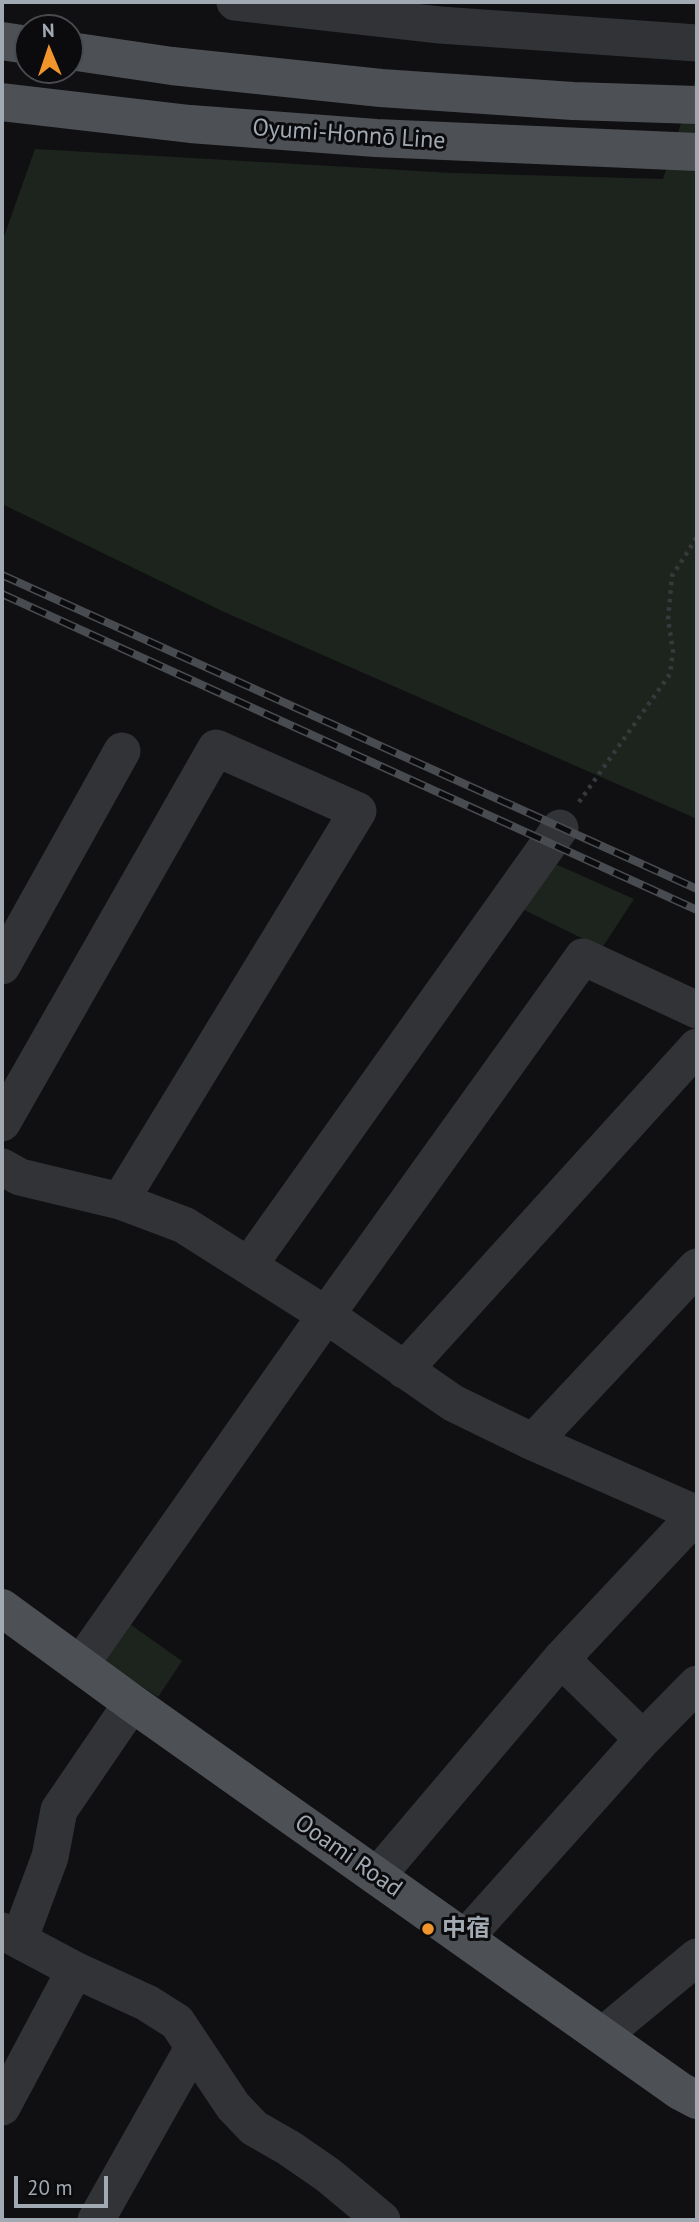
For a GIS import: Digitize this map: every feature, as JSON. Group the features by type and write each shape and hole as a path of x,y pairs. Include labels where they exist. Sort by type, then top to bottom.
{"main road":[{"name":"Oyumi-Honnō Line","path":"84,53 172,66 382,88 573,101 697,105"},
{"name":"Oyumi-Honnō Line","path":"2,102 177,122 376,138 697,152"},
{"name":"Ooami Road","path":"2,1608 680,2091 697,2100"}],"street":[{"path":"234,2 440,25 697,43"},
{"path":"2,1123 216,748 358,811 120,1200"},
{"path":"2,966 122,751"},
{"path":"249,1265 560,828"},
{"path":"80,1665 326,1315 583,957 697,1010"},
{"path":"404,1370 697,1047"},
{"path":"2,1167 20,1177 120,1200 184,1225 326,1315 453,1403 533,1442 697,1514 561,1659 377,1876"},
{"path":"533,1442 697,1267"},
{"path":"561,1659 643,1739"},
{"path":"465,1938 643,1739 697,1684"},
{"path":"132,1703 59,1810 50,1857 10,1935 147,2003 177,2022 233,2106 254,2129 289,2148 328,2175 382,2220"},
{"path":"603,2035 697,1957"},
{"path":"2,2107 75,1969"},
{"path":"96,2220 193,2048"}],"path":[{"path":"560,828 670,674 673,651 668,619 672,576 697,537"}],"shaded area":[{"path":"697,74 697,819 222,611 2,504 2,242 35,149 453,173 663,179"},
{"path":"551,862 634,899 602,948 520,908"},
{"path":"124,1620 182,1661 158,1697 103,1661"}],"railway":[{"path":"2,575 697,889"},
{"path":"2,594 697,910"}],"place":[{"name":"中宿","path":"428,1929"}]}
